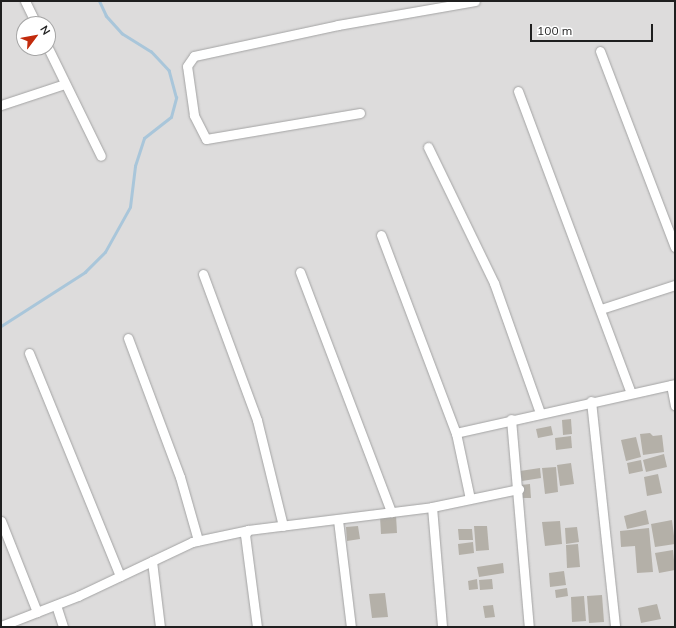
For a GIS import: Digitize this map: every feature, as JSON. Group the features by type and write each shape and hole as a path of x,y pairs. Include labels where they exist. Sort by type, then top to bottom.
{"street":[{"path":"25,1 32,16"},
{"path":"360,113 206,139 194,115 187,66 194,56 338,25 475,1"},
{"path":"600,51 675,247"},
{"path":"52,56 101,156"},
{"path":"1,105 65,84"},
{"path":"518,91 601,309 631,393"},
{"path":"428,147 494,283 540,413"},
{"path":"381,235 456,433 470,499"},
{"path":"300,272 391,512"},
{"path":"203,274 257,420 283,526"},
{"path":"601,309 675,285"},
{"path":"128,338 180,477 198,540"},
{"path":"29,352 120,576"},
{"path":"456,433 511,419 673,384 675,406"},
{"path":"591,401 615,627"},
{"path":"511,419 511,442 519,489 529,627"},
{"path":"1,626 56,605 198,540 248,530 338,520 432,507 519,489"},
{"path":"432,507 442,627"},
{"path":"338,520 351,627"},
{"path":"1,521 37,612"},
{"path":"248,530 245,535 257,627"},
{"path":"152,561 160,627"},
{"path":"56,605 63,627"}],"shaded area":[{"path":"1,1 675,1 675,627 1,627"}],"building":[{"path":"571,419 572,434 563,435 562,420"},
{"path":"551,426 553,435 538,438 536,429"},
{"path":"650,433 653,436 662,435 664,452 643,455 640,434"},
{"path":"571,436 572,448 556,450 555,438"},
{"path":"636,437 641,457 626,461 621,440"},
{"path":"664,454 667,467 646,472 643,460"},
{"path":"641,460 643,471 629,474 627,463"},
{"path":"571,463 574,484 560,486 557,465"},
{"path":"556,467 558,492 545,494 542,468"},
{"path":"540,468 541,478 522,481 520,471"},
{"path":"658,474 662,493 647,496 644,477"},
{"path":"530,484 531,498 522,498 521,485"},
{"path":"646,510 649,524 627,529 624,516"},
{"path":"396,515 397,533 381,534 380,516"},
{"path":"672,520 675,544 655,547 651,524"},
{"path":"560,521 562,544 545,546 542,522"},
{"path":"358,526 360,539 347,541 346,527"},
{"path":"474,526 487,526 489,550 476,551"},
{"path":"577,527 579,542 566,544 565,528"},
{"path":"649,528 653,572 637,573 635,546 621,547 620,531"},
{"path":"458,529 472,529 473,540 459,540"},
{"path":"473,542 474,553 459,555 458,544"},
{"path":"578,544 580,567 567,568 566,545"},
{"path":"673,550 675,570 659,573 655,553"},
{"path":"503,563 504,573 479,577 477,567"},
{"path":"564,571 566,585 550,587 549,573"},
{"path":"477,579 478,589 469,590 468,581"},
{"path":"492,579 493,589 480,590 479,580"},
{"path":"567,588 568,596 556,598 555,590"},
{"path":"385,593 388,617 372,618 369,594"},
{"path":"602,595 604,622 589,623 587,596"},
{"path":"584,596 586,621 572,622 571,597"},
{"path":"657,604 661,619 641,623 638,608"},
{"path":"493,605 495,617 485,618 483,606"}],"waterway":[{"path":"1,326 85,272 105,252 130,207 135,166 144,138 171,117 176,98 169,71 151,52 122,34 106,16 99,1"}]}
